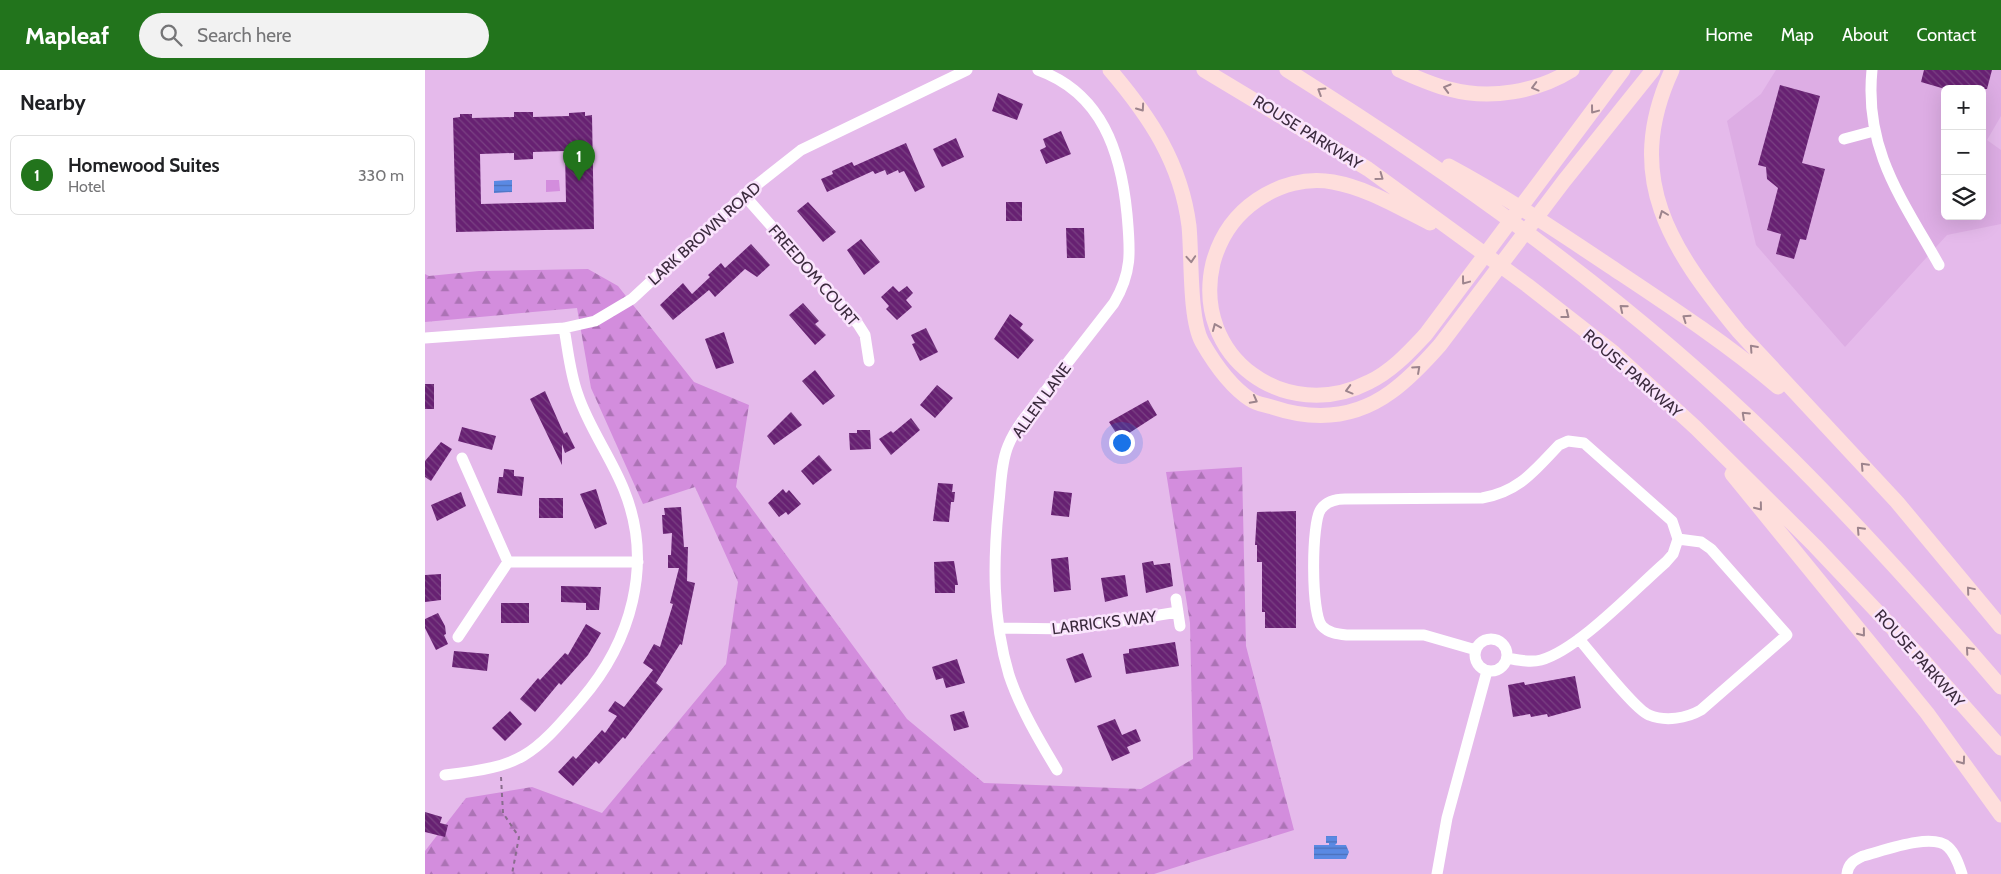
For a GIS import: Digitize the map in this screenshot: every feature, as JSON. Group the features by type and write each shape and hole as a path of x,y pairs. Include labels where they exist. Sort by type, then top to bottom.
{"main road":[{"path":"1110,70 1157,132 1175,170 1189,225 1193,302 1201,340 1223,373 1251,400 1295,415 1331,417 1358,409 1390,393 1440,345 1552,196 1653,70"},
{"name":"ROUSE PARKWAY","path":"1204,70 1368,168 1527,285 1614,353 1696,428 1815,546 1922,659 2001,748"},
{"path":"1287,70 1497,201 1563,235 1707,332 1757,369 1835,435"},
{"path":"1399,70 1449,89 1495,93 1519,91 1544,84 1572,70"},
{"path":"1468,242 1353,186 1315,181 1283,187 1247,207 1225,234 1217,250 1211,278 1210,302 1213,319 1232,356 1246,371 1264,383 1281,390 1313,396 1335,394 1356,389 1379,377 1406,355 1426,334 1623,70"},
{"path":"1672,70 1657,108 1651,134 1653,182 1667,226 1679,249 1715,302 1758,354 1897,502 2001,627"},
{"path":"1497,201 1552,251 1665,344 1791,458 1899,572 2001,687"},
{"path":"1696,428 1927,712 2001,815"}],"street":[{"name":"LARK BROWN ROAD","path":"425,338 564,328 595,321 632,299 744,195 801,150 967,70"},
{"name":"ALLEN LANE","path":"1038,70 1063,82 1077,92 1111,138 1121,172 1130,253 1123,287 1114,303 1023,420 1007,448 1001,485 995,545 995,577 999,628 1009,675 1036,735 1057,770"},
{"path":"1873,70 1871,108 1874,132 1886,170 1939,265"},
{"path":"1844,140 1874,132"},
{"name":"FREEDOM COURT","path":"744,195 858,324 865,335 869,361"},
{"path":"445,775 500,767 519,760 536,749 598,679 621,641 637,586 635,529 629,503 577,394 564,328"},
{"path":"1476,650 1424,635 1341,634 1322,626 1315,609 1315,526 1320,510 1326,504 1340,499 1482,498 1495,496 1514,488 1559,445 1576,441 1592,448 1666,514 1674,526 1678,539 1673,554 1666,562 1579,639 1555,655 1539,660 1507,658"},
{"path":"462,458 508,562"},
{"path":"1579,639 1641,710 1649,715 1658,717 1684,718 1701,710 1787,634 1711,549 1701,542 1678,539"},
{"path":"508,562 637,562"},
{"path":"458,637 508,562"},
{"path":"1176,599 1181,626"},
{"name":"LARRICKS WAY","path":"999,628 1020,627 1046,630 1072,628 1179,612"},
{"path":"1496,639 1506,647 1507,658 1501,667 1495,671 1487,671 1477,662 1476,650 1478,645 1485,640 1496,639"},
{"path":"1437,874 1447,818 1487,671"},
{"path":"1847,874 1848,868 1853,861 1863,856 1929,840 1944,843 1950,848 1963,874"}],"path":[{"path":"500,767 503,813 519,837 512,874"}],"shaded area":[{"path":"1776,70 2001,70 2001,116 1987,140 2001,150 2001,224 1947,235 1845,347 1756,245 1727,121 1761,94"}],"green space":[{"path":"546,180 559,180 560,191 546,192"},
{"path":"588,269 618,286 694,382 749,405 736,487 907,719 984,783 1141,789 1193,759 1190,623 1166,472 1242,467 1246,646 1294,830 1154,874 425,874 425,851 466,798 532,787 602,813 726,664 738,582 695,487 643,504 591,388 577,308 425,322 425,274 429,276 479,271"}],"water":[{"path":"512,180 512,192 494,193 494,181"},
{"path":"1326,836 1337,836 1337,843 1335,845 1346,845 1349,852 1346,859 1314,859 1314,845 1329,845 1329,843 1326,843"}],"building":[{"path":"1924,70 1992,70 1987,89 1986,85 1941,85 1941,88 1921,82"},
{"path":"1780,85 1820,96 1802,163 1825,169 1806,240 1800,239 1794,259 1776,254 1781,234 1767,230 1778,188 1767,179 1766,167 1758,165"},
{"path":"998,93 1023,104 1017,120 992,111"},
{"path":"514,112 533,112 533,117 569,116 569,113 585,112 585,116 592,115 594,229 456,232 453,118 460,117 460,114 472,114 472,118 514,117","holes":["565,151 566,202 481,204 480,154 514,153 514,160 533,159 533,152"]},
{"path":"1061,131 1071,154 1046,164 1040,150 1046,147 1043,139"},
{"path":"956,138 964,157 942,167 933,149"},
{"path":"906,143 925,187 915,192 904,171 899,173 898,170 887,175 885,170 875,174 873,171 827,192 821,179 833,174 832,171 852,162 854,166"},
{"path":"808,202 836,232 823,242 797,211"},
{"path":"1006,202 1022,202 1022,221 1006,221"},
{"path":"1066,228 1084,228 1085,258 1067,258"},
{"path":"861,239 880,262 864,275 847,250"},
{"path":"751,244 770,265 757,277 745,269 715,297 709,290 673,320 660,305 683,283 692,294 710,277 708,275 721,263 725,268"},
{"path":"893,286 899,292 907,286 913,293 906,300 912,307 897,320 886,309 889,306 881,297"},
{"path":"803,303 819,321 815,324 826,335 815,345 789,315"},
{"path":"1010,314 1023,324 1020,328 1034,340 1018,359 994,339"},
{"path":"926,328 938,352 920,361 912,344 915,343 911,335"},
{"path":"724,332 734,363 716,369 705,339"},
{"path":"815,370 835,396 823,405 802,381"},
{"path":"425,384 434,384 434,409 425,409"},
{"path":"937,385 953,398 935,418 920,405"},
{"path":"545,391 564,434 567,432 575,448 565,453 562,444 562,465 530,399"},
{"path":"1148,400 1157,415 1120,439 1109,422"},
{"path":"791,412 802,425 774,445 767,436"},
{"path":"911,418 920,430 891,455 879,439 891,431 893,433"},
{"path":"462,427 496,436 492,450 458,441"},
{"path":"857,430 870,430 871,449 850,450 849,433 857,433"},
{"path":"441,442 452,449 431,481 425,477 425,461"},
{"path":"819,455 832,470 813,485 801,471"},
{"path":"504,469 514,470 514,476 524,477 522,496 497,493 499,477 503,477"},
{"path":"938,483 953,484 952,492 955,492 954,502 951,502 949,522 933,521"},
{"path":"596,489 607,524 595,529 580,494"},
{"path":"783,489 786,493 789,490 801,504 788,515 786,512 779,517 768,503"},
{"path":"1054,491 1072,493 1069,517 1051,515"},
{"path":"461,492 466,506 437,521 431,505"},
{"path":"539,498 563,498 563,518 539,518"},
{"path":"681,507 684,547 688,547 687,581 695,583 682,645 680,644 656,683 663,689 625,739 623,737 599,764 596,761 573,786 558,772 573,756 576,759 602,730 605,733 617,716 608,711 615,701 624,707 653,670 643,663 654,644 660,647 673,604 670,603 679,568 668,568 668,555 671,555 672,533 663,534 662,515 665,515 664,508"},
{"path":"1296,511 1296,628 1265,628 1265,612 1262,612 1262,562 1257,562 1257,545 1255,545 1257,512"},
{"path":"1068,557 1071,590 1054,592 1051,559"},
{"path":"954,561 958,585 955,585 955,593 935,593 934,562"},
{"path":"1153,561 1154,565 1170,563 1173,586 1146,593 1142,563"},
{"path":"441,574 441,600 425,602 425,575"},
{"path":"1125,575 1128,596 1105,602 1101,578"},
{"path":"561,586 601,587 599,610 586,610 586,603 561,602"},
{"path":"501,603 529,603 529,623 501,623"},
{"path":"438,613 445,626 446,634 444,635 448,644 436,650 425,628 425,619"},
{"path":"586,624 601,633 588,655 561,685 559,683 535,712 520,699 538,678 540,680 565,653 568,655"},
{"path":"1175,642 1179,666 1126,674 1123,654 1129,653 1129,649"},
{"path":"454,651 489,654 487,671 452,667"},
{"path":"1083,653 1092,677 1075,683 1066,659"},
{"path":"957,659 965,683 946,688 943,678 936,680 932,667"},
{"path":"1575,676 1581,708 1548,717 1547,714 1531,717 1530,714 1513,717 1508,685 1524,682 1525,685"},
{"path":"510,711 522,724 505,741 492,728"},
{"path":"964,711 969,727 954,731 950,715"},
{"path":"1115,719 1122,735 1136,729 1141,741 1127,747 1130,753 1112,761 1097,726"},
{"path":"425,812 442,817 440,823 448,825 445,837 425,832"}],"place":[{"name":"Homewood Suites","path":"579,181"}]}
